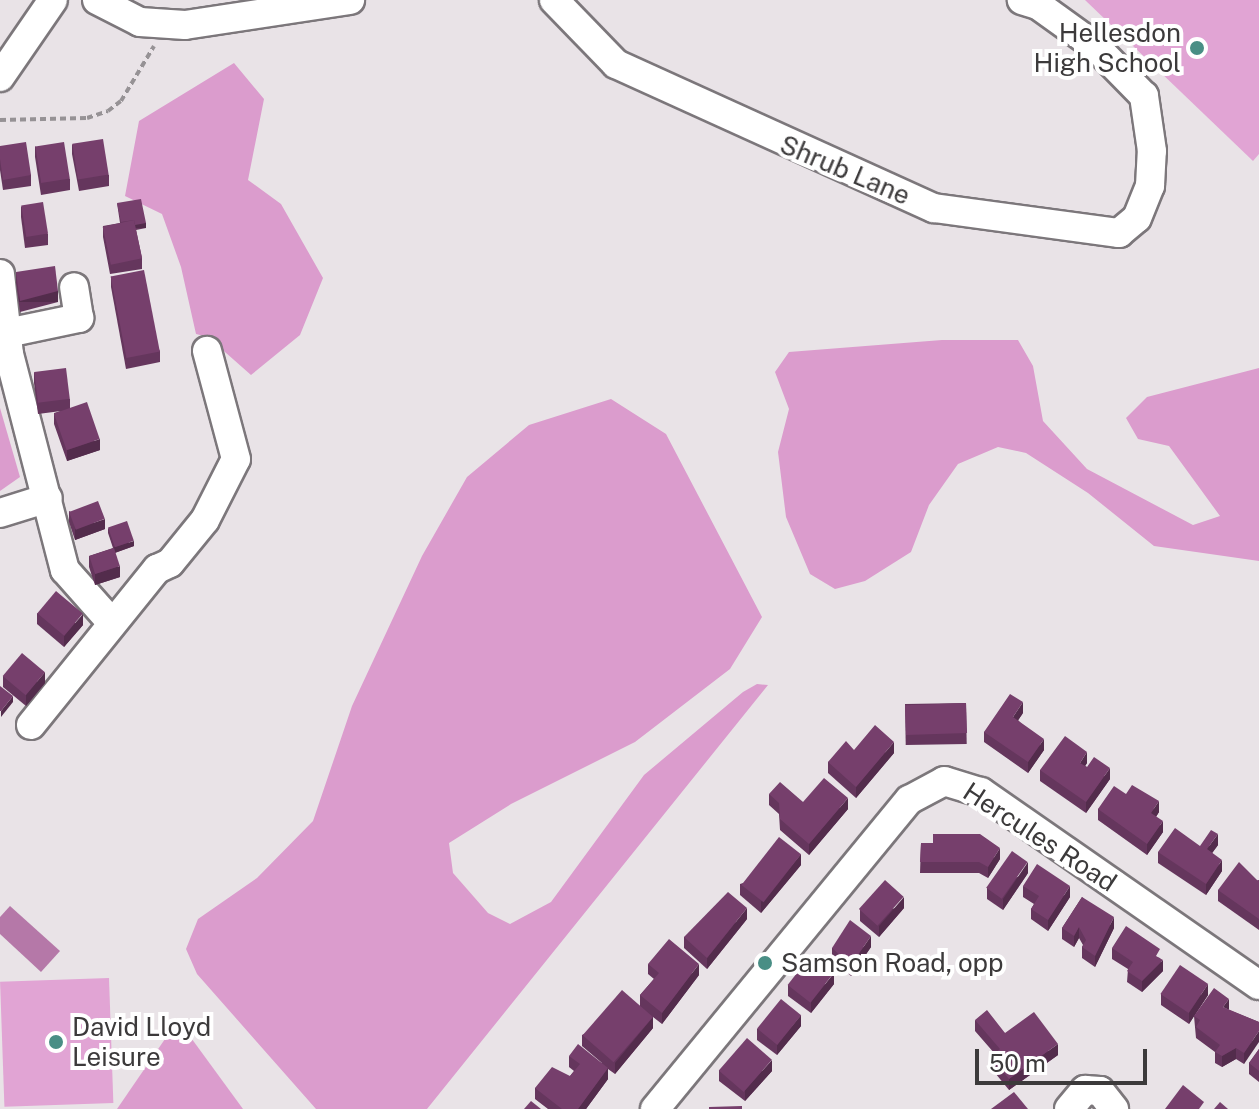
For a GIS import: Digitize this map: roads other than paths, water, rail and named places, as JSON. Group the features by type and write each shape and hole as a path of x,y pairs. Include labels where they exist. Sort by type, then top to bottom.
{"street":[{"path":"0,77 53,0"},
{"path":"97,0 140,22 171,24 232,9 350,0"},
{"name":"Shrub Lane","path":"554,0 616,64 823,163 934,208 1119,233 1137,218 1150,186 1152,151 1144,96 1095,46 1038,5 1022,0"},
{"path":"0,274 5,347 65,570 112,623"},
{"path":"5,347 79,318 74,287"},
{"path":"31,725 112,623 205,520 236,459 233,408 207,351"},
{"path":"0,513 48,498"},
{"name":"Hercules Road","path":"655,1109 909,800 944,781 962,782 981,792 1259,985"},
{"path":"1069,1109 1085,1090 1100,1091 1114,1109"}],"place":[{"name":"Hellesdon High School","path":"1197,48"},
{"name":"Samson Road, opp","path":"765,963"},
{"name":"David Lloyd Leisure","path":"56,1042"}]}
